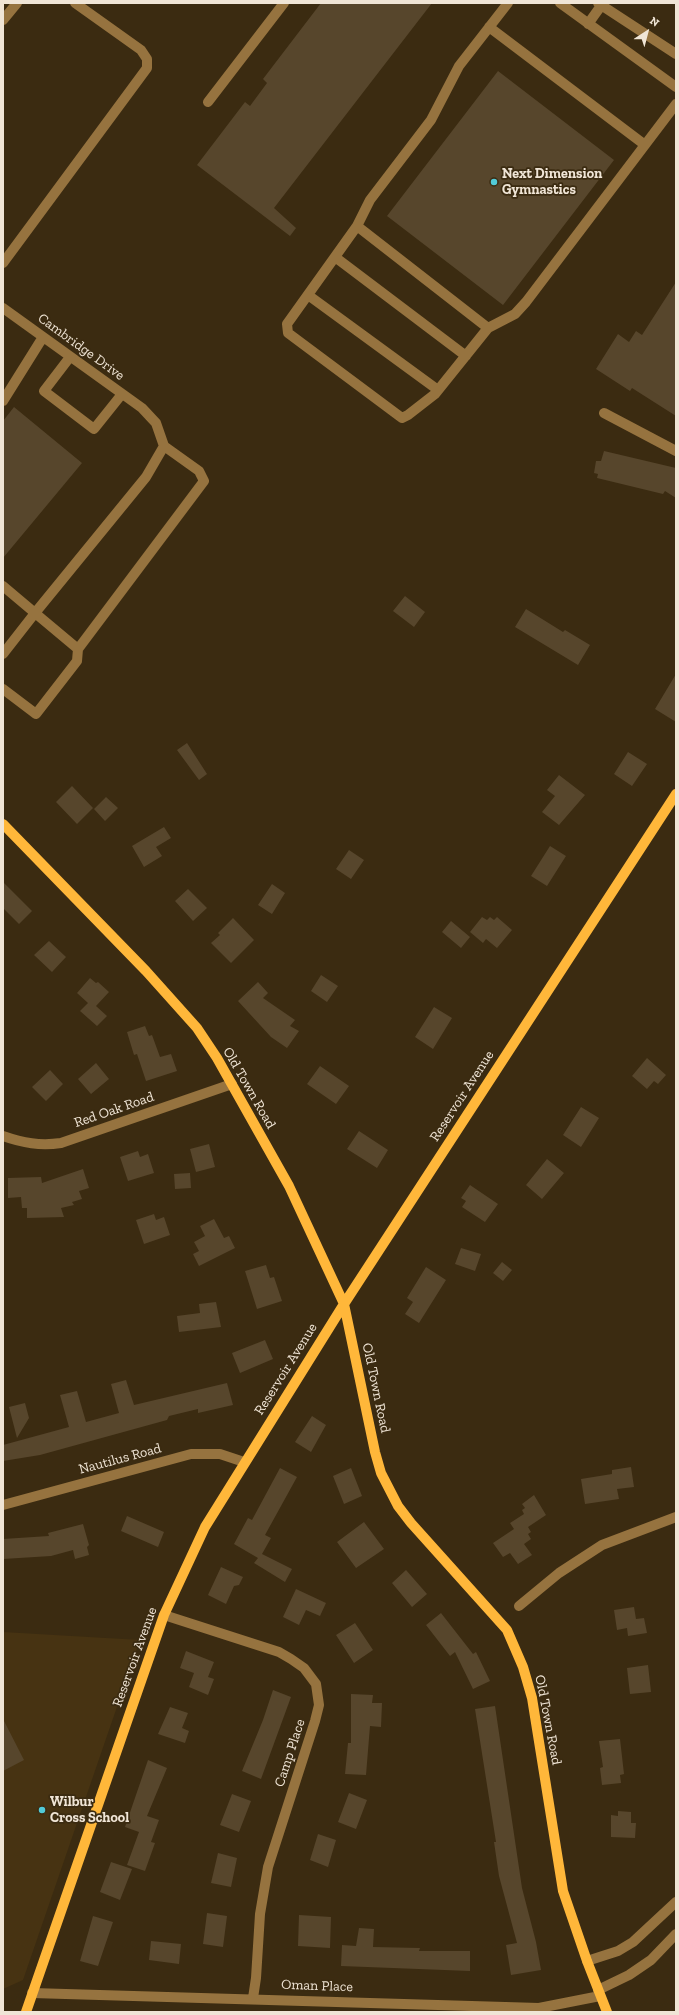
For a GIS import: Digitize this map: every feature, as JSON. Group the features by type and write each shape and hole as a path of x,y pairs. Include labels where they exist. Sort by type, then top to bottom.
{"main road":[{"name":"Reservoir Avenue","path":"26,2012 164,1615 205,1527 244,1462 344,1304 676,794"},
{"name":"Old Town Road","path":"3,824 146,971 197,1028 232,1084 289,1186 344,1304 375,1452 381,1473 390,1492 411,1523 507,1630 523,1667 532,1698 563,1891 587,1961 607,2012"}],"street":[{"path":"3,20 17,3"},
{"path":"3,263 147,68 147,59 141,50 75,3"},
{"path":"208,102 284,3"},
{"path":"508,3 459,66 431,120 370,200 357,226 287,324 288,333 402,418 408,415 438,390 488,328 515,314 526,302 676,104"},
{"path":"560,3 676,87"},
{"path":"588,24 600,4 676,54"},
{"path":"489,27 645,145"},
{"path":"357,226 488,328"},
{"path":"335,257 466,356"},
{"path":"308,295 438,390"},
{"name":"Cambridge Drive","path":"3,308 142,408 156,423 164,446"},
{"path":"3,401 43,337"},
{"path":"70,357 44,391 94,429 122,394"},
{"path":"604,413 676,451"},
{"path":"3,654 146,477 164,446 199,471 204,481 78,649 76,661 36,714 3,689"},
{"path":"3,586 78,649"},
{"name":"Red Oak Road","path":"3,1136 22,1143 45,1146 62,1143 232,1084"},
{"name":"Nautilus Road","path":"3,1505 191,1454 220,1454 244,1462"},
{"path":"519,1606 560,1573 602,1545 676,1517"},
{"name":"Camp Place","path":"164,1615 279,1652 304,1668 316,1684 320,1706 263,1887 253,1998"},
{"path":"587,1961 618,1951 633,1942 676,1902"},
{"name":"Oman Place","path":"32,1993 253,1998 539,2008 599,1993 652,1960 676,1934"}],"shaded area":[{"name":"Wilbur Cross School","path":"3,1632 140,1640 23,1980 3,1989"}],"building":[{"path":"321,3 432,3 274,208 296,228 290,236 197,165 245,102 250,106 267,83 263,79"},
{"path":"498,71 614,160 503,305 387,216"},
{"path":"676,282 676,416 632,388 630,391 596,369 618,334 629,342 636,331 642,335"},
{"path":"14,407 82,463 3,558 3,421"},
{"path":"604,451 676,468 676,498 665,491 663,494 597,478 598,474 594,473 596,461 601,461"},
{"path":"405,596 425,612 414,627 393,611"},
{"path":"526,609 563,632 565,630 590,645 578,665 515,627"},
{"path":"676,674 676,722 655,709"},
{"path":"187,743 207,774 199,780 177,750"},
{"path":"628,752 647,764 632,786 614,774"},
{"path":"559,775 585,795 559,825 542,812 555,796 547,790"},
{"path":"72,786 93,808 77,824 56,802"},
{"path":"106,797 118,808 105,821 94,809"},
{"path":"164,827 171,838 156,847 162,856 144,867 132,846"},
{"path":"550,846 566,856 547,886 531,876"},
{"path":"349,850 364,860 351,879 336,869"},
{"path":"3,882 32,911 19,924 3,908"},
{"path":"272,884 285,893 272,914 258,905"},
{"path":"188,889 207,908 193,921 175,901"},
{"path":"482,917 487,920 490,917 494,920 497,917 512,930 497,948 486,939 483,943 470,932"},
{"path":"233,918 254,940 231,963 211,943 220,935 218,933"},
{"path":"451,921 470,937 461,948 442,932"},
{"path":"49,941 66,957 52,972 34,955"},
{"path":"321,975 338,986 327,1002 311,991"},
{"path":"90,978 96,983 98,982 109,992 96,1006 107,1016 97,1026 80,1011 88,1003 77,993"},
{"path":"258,982 268,993 263,998 295,1020 290,1026 299,1031 287,1048 271,1037 238,1001"},
{"path":"434,1007 452,1018 433,1049 415,1037"},
{"path":"145,1026 149,1036 152,1035 160,1057 171,1054 177,1071 146,1081 137,1054 134,1055 127,1032"},
{"path":"647,1058 666,1075 658,1084 654,1081 647,1089 632,1076"},
{"path":"96,1063 109,1079 91,1094 78,1079"},
{"path":"320,1066 349,1086 336,1104 307,1084"},
{"path":"50,1070 63,1084 46,1101 32,1087"},
{"path":"581,1107 599,1118 581,1147 563,1135"},
{"path":"359,1131 388,1150 377,1168 347,1149"},
{"path":"209,1144 215,1167 196,1172 190,1149"},
{"path":"138,1151 140,1157 148,1154 154,1173 128,1181 120,1157"},
{"path":"547,1159 564,1173 542,1199 526,1185"},
{"path":"83,1169 89,1188 79,1191 82,1199 72,1202 74,1205 61,1208 64,1217 27,1218 27,1208 22,1208 21,1197 8,1198 8,1178 41,1177 42,1183"},
{"path":"190,1173 191,1188 175,1189 174,1174"},
{"path":"470,1185 498,1204 485,1222 462,1207 466,1201 461,1198"},
{"path":"154,1214 156,1220 164,1217 170,1235 144,1244 136,1220"},
{"path":"214,1219 224,1238 229,1236 235,1248 199,1266 193,1254 199,1251 194,1242 205,1236 200,1226"},
{"path":"461,1248 481,1254 475,1271 455,1264"},
{"path":"502,1262 512,1270 503,1281 493,1273"},
{"path":"266,1265 270,1278 274,1277 282,1301 257,1309 245,1271"},
{"path":"426,1267 446,1280 419,1323 405,1314 413,1302 407,1298"},
{"path":"216,1302 221,1327 179,1332 177,1316 200,1313 199,1304"},
{"path":"265,1340 273,1359 240,1373 232,1353"},
{"path":"126,1380 134,1405 227,1383 233,1405 198,1413 198,1409 169,1416 167,1420 40,1455 3,1461 3,1445 69,1427 60,1395 77,1391 86,1422 119,1413 111,1384"},
{"path":"25,1403 29,1418 17,1438 9,1407"},
{"path":"312,1416 326,1425 311,1452 295,1442"},
{"path":"631,1467 634,1487 617,1489 619,1499 585,1504 581,1479 612,1474 612,1470"},
{"path":"280,1468 297,1477 265,1535 271,1538 262,1554 292,1569 285,1582 254,1563 258,1558 234,1544 248,1518 252,1520"},
{"path":"351,1468 362,1496 344,1504 333,1476"},
{"path":"534,1495 546,1515 528,1527 531,1532 528,1534 531,1539 524,1544 532,1555 518,1564 510,1553 503,1557 493,1543 514,1529 510,1523 524,1514 522,1510 525,1508 522,1504"},
{"path":"127,1516 164,1532 158,1547 121,1531"},
{"path":"364,1522 384,1549 356,1568 337,1542"},
{"path":"83,1524 89,1545 87,1547 89,1555 75,1559 73,1550 51,1556 3,1559 3,1539 49,1536 48,1533"},
{"path":"221,1567 243,1577 239,1585 234,1586 226,1604 208,1595"},
{"path":"406,1570 427,1594 412,1607 392,1583"},
{"path":"296,1589 326,1603 320,1616 306,1610 299,1625 283,1617"},
{"path":"634,1607 636,1619 644,1618 647,1633 628,1636 627,1628 617,1630 614,1610"},
{"path":"441,1613 473,1654 476,1652 490,1681 473,1689 455,1652 450,1656 426,1625"},
{"path":"355,1623 373,1650 354,1663 336,1635"},
{"path":"186,1651 214,1662 208,1677 214,1679 208,1695 189,1687 194,1673 180,1668"},
{"path":"648,1665 651,1692 630,1694 627,1668"},
{"path":"273,1690 291,1697 261,1779 242,1771 263,1720"},
{"path":"351,1694 373,1695 372,1703 382,1703 381,1727 370,1726 366,1775 345,1774 348,1743 351,1743"},
{"path":"495,1706 522,1888 536,1942 541,1970 511,1975 506,1945 517,1943 499,1876 494,1842 496,1842 475,1709"},
{"path":"170,1707 188,1713 182,1728 189,1731 185,1743 158,1734"},
{"path":"3,1719 24,1760 3,1771"},
{"path":"620,1739 624,1774 620,1775 621,1783 602,1785 600,1768 603,1767 599,1741"},
{"path":"148,1760 167,1768 147,1816 159,1820 151,1842 155,1843 145,1871 127,1865 139,1832 125,1827"},
{"path":"349,1793 367,1800 356,1829 338,1822"},
{"path":"232,1794 251,1801 239,1832 220,1825"},
{"path":"618,1811 631,1812 631,1823 636,1823 635,1838 611,1837 611,1815 618,1816"},
{"path":"318,1834 336,1840 328,1867 310,1860"},
{"path":"218,1853 237,1858 231,1887 211,1883"},
{"path":"111,1862 132,1869 120,1900 100,1892"},
{"path":"207,1913 227,1916 223,1947 203,1944"},
{"path":"299,1915 331,1917 330,1948 298,1946"},
{"path":"93,1916 113,1922 98,1966 80,1961"},
{"path":"359,1928 374,1929 373,1947 420,1948 419,1951 470,1951 470,1971 341,1966 342,1945 356,1946"},
{"path":"151,1941 181,1944 179,1964 149,1960"}],"place":[{"name":"Next Dimension Gymnastics","path":"494,182"},
{"name":"Wilbur Cross School","path":"42,1810"}]}
